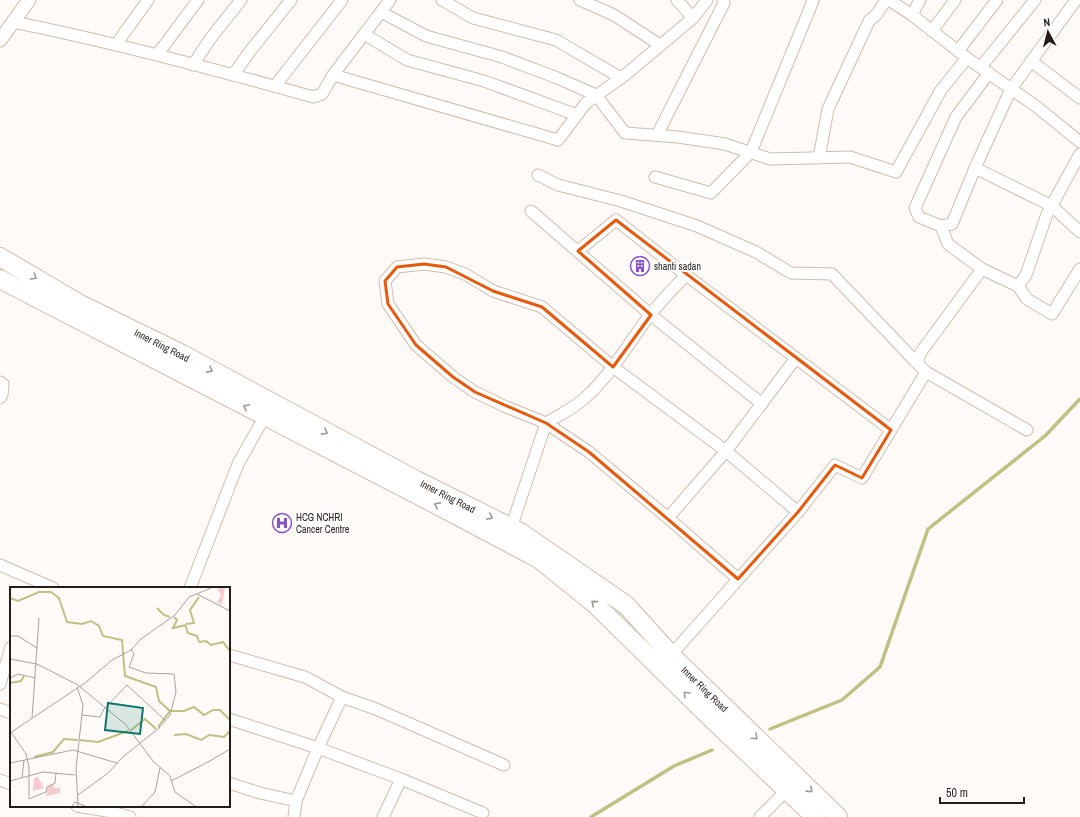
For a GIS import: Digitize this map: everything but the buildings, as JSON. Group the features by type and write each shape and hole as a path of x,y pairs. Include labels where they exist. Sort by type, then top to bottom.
{"highway":[{"name":"Inner Ring Road","path":"0,257 80,304 182,354 416,480 520,532 626,605 671,655 721,716"},
{"name":"Inner Ring Road","path":"0,279 437,505 539,560 596,605 721,716"},
{"path":"721,716 775,768 838,817"},
{"path":"775,768 787,790 815,817"}],"street":[{"path":"0,40 29,0"},
{"path":"116,45 148,0"},
{"path":"156,55 198,0"},
{"path":"193,65 210,39 241,0"},
{"path":"233,75 291,0"},
{"path":"275,86 342,0"},
{"path":"14,22 46,28 156,55 313,97 322,94 333,75 390,0"},
{"path":"442,0 473,18 556,40 621,78"},
{"path":"580,0 614,15 660,45"},
{"path":"677,0 693,18"},
{"path":"333,75 558,140 586,103 621,78 693,18 707,0"},
{"path":"657,135 724,3 723,0"},
{"path":"655,177 711,193 750,152 813,0"},
{"path":"819,158 828,109 869,21 877,14 888,0 912,15 963,54 1038,107 1080,142"},
{"path":"912,15 920,0"},
{"path":"932,31 955,0"},
{"path":"381,12 426,36 502,57 555,77 596,95 625,133 678,137 725,144 770,159 850,157 896,172 941,90 996,0"},
{"path":"1035,0 985,70 956,117 915,208 919,217 940,226 952,224 1011,88 1076,0"},
{"path":"364,34 407,60 484,82 577,114"},
{"path":"1031,61 1080,98"},
{"path":"1018,286 1026,276 1047,214 1080,154"},
{"path":"975,168 1052,206 1080,232"},
{"path":"538,175 558,186 621,201 697,226 756,252 791,273 832,274 926,372 1027,430"},
{"path":"531,211 651,314 762,404"},
{"path":"578,251 616,220 686,275 891,430"},
{"path":"940,226 948,244 982,269 1018,286 1027,299 1052,314 1080,269"},
{"path":"738,579 589,452 546,423 504,406 475,392 453,377 416,345 388,304 385,280 397,267 424,264 446,267 465,274 493,292 542,307 613,367 726,451 798,512"},
{"path":"914,361 918,360 921,352 982,269"},
{"path":"511,528 546,423 573,408 587,397 605,378 651,314 686,275"},
{"path":"668,518 726,451 796,358"},
{"path":"671,655 798,512 835,465 862,478 926,372"},
{"path":"0,382 3,384 2,395 0,398"},
{"path":"190,587 238,464 265,416"},
{"path":"0,565 50,587"},
{"path":"0,643 10,648"},
{"path":"0,684 10,651"},
{"path":"230,655 305,676 342,696 376,708 504,765"},
{"path":"294,817 296,801 342,696"},
{"path":"0,709 10,713"},
{"path":"230,719 318,748 401,779 483,813"},
{"path":"383,817 401,779"},
{"path":"0,780 10,784"},
{"path":"230,783 260,793 296,801"},
{"path":"760,817 787,790"},
{"path":"83,807 130,817"}],"highlighted area":[{"path":"616,220 891,430 862,478 835,465 798,512 738,579 589,452 546,423 475,392 453,377 416,345 388,304 385,281 397,267 424,264 446,267 493,291 542,307 613,367 651,315 578,251"}],"waterway":[{"path":"770,729 842,700 880,667 928,529 1045,436 1080,399"},
{"path":"591,817 674,766 712,750"}],"place":[{"name":"shanti sadan","path":"640,266"},
{"name":"HCG NCHRI Cancer Centre","path":"282,523"}]}
